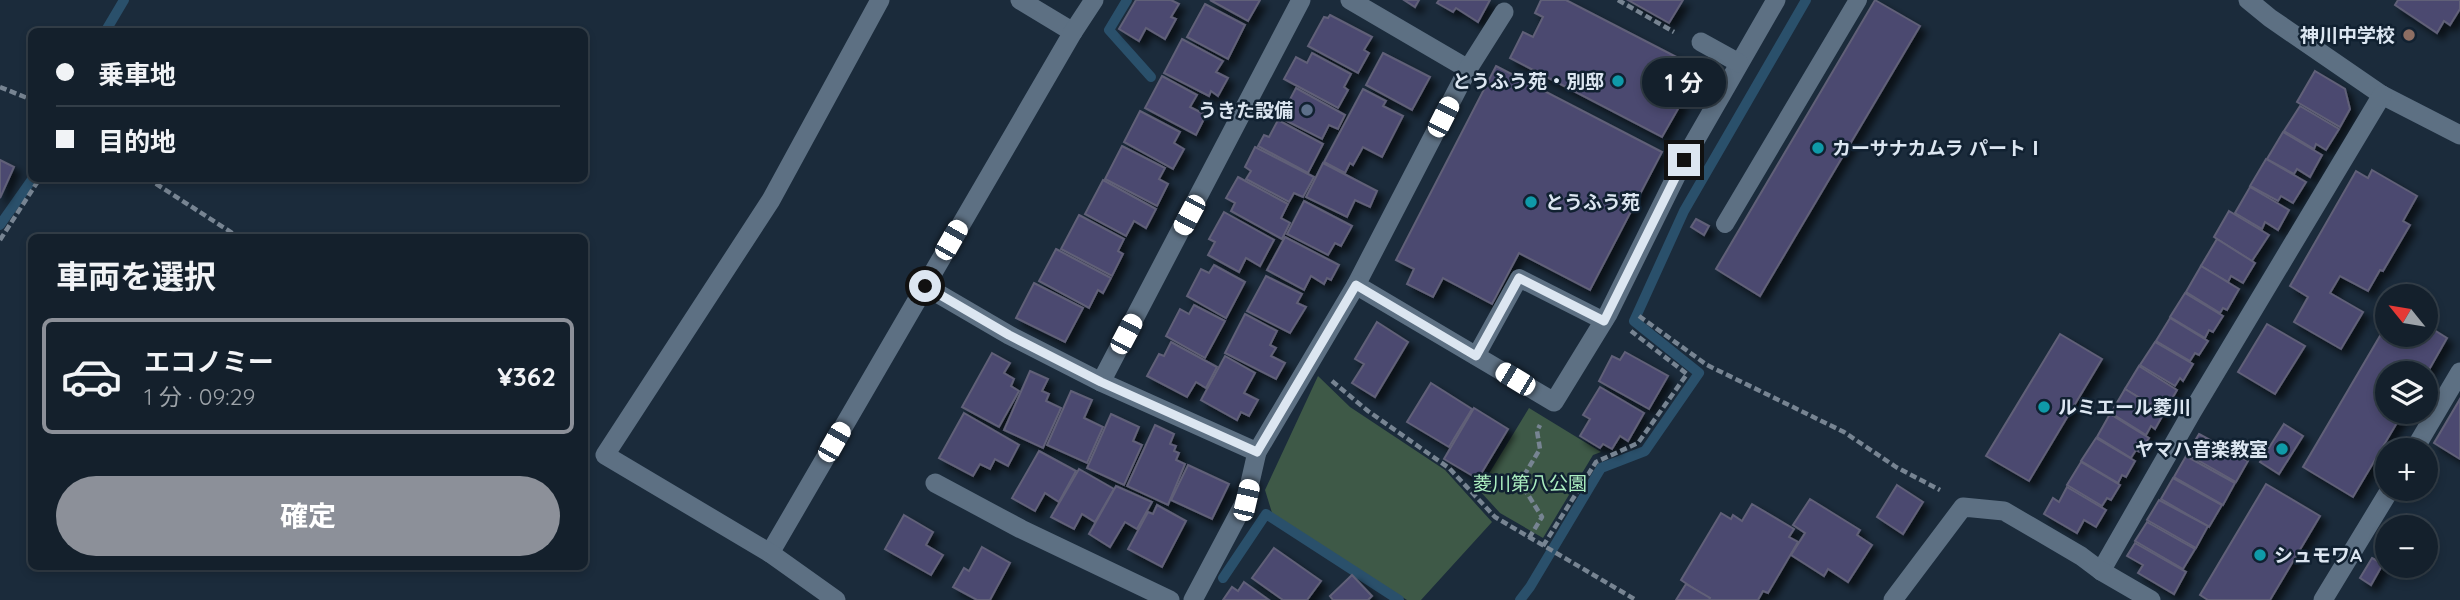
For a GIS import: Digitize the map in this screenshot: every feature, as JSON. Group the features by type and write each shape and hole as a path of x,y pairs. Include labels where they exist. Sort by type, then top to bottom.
{"street":[{"path":"836,600 770,552 605,455 771,200 880,0"},
{"path":"1020,0 1073,32"},
{"path":"770,552 1094,0"},
{"path":"1101,382 1301,0"},
{"path":"1350,0 1468,69"},
{"path":"1356,285 1554,402 1606,318 1684,160 1776,0"},
{"path":"2248,0 2270,18 2382,94 2460,135"},
{"path":"1194,600 1246,500 1257,452 1356,285 1468,69 1504,12"},
{"path":"1701,42 1739,63"},
{"path":"2101,571 2192,412 2382,94"},
{"path":"925,286 1009,335 1101,382 1257,452"},
{"path":"2421,438 2460,372"},
{"path":"935,482 1021,529 1170,600"},
{"path":"2323,600 2383,501"},
{"path":"1893,600 1963,507 2004,511 2151,600"}],"lane":[{"path":"1725,224 1858,0"},
{"path":"1476,356 1519,278 1606,318"}],"path":[{"path":"1618,0 1678,35 1701,42"},
{"path":"0,87 28,98"},
{"path":"0,240 37,182"},
{"path":"153,182 234,234"},
{"path":"1642,317 1707,365 1844,432 1896,467 1954,498 1963,507"},
{"path":"1544,547 1596,462 1638,443 1687,374 1606,318"},
{"path":"1310,362 1368,411 1448,468 1494,517 1636,600"},
{"path":"1529,538 1542,517 1520,482 1540,449 1536,431 1554,402"}],"green space":[{"path":"1318,376 1350,407 1445,470 1492,522 1421,600 1407,600 1273,516 1265,490"},
{"name":"菱川第八公園","path":"1529,408 1601,452 1593,455 1543,538 1500,513 1479,490"}],"building":[{"path":"1136,0 1171,0 1179,4 1171,17 1176,19 1165,39 1146,28 1139,41 1119,29"},
{"path":"1210,0 1260,0 1248,21"},
{"path":"1404,0 1419,0 1415,7"},
{"path":"1439,0 1490,0 1478,22 1456,8 1453,12 1437,3"},
{"name":"とうふう苑・別邸","path":"1541,0 1566,0 1690,64 1673,97 1682,102 1662,137 1510,58 1523,32 1533,37 1543,17 1535,13"},
{"path":"1628,0 1683,0 1669,23"},
{"name":"カーサナカムラ パートⅠ","path":"1875,0 1920,26 1760,296 1716,269"},
{"path":"2398,0 2460,0 2460,9 2450,25 2444,21 2437,33 2395,5"},
{"path":"1205,4 1245,25 1228,59 1187,37"},
{"path":"1330,15 1372,37 1364,50 1369,53 1358,73 1308,46 1324,17 1328,18"},
{"path":"1182,39 1223,61 1216,72 1228,78 1218,96 1211,91 1209,96 1164,73"},
{"path":"1312,53 1351,74 1344,87 1348,90 1338,108 1284,79 1296,57 1307,63"},
{"path":"1383,53 1430,77 1412,110 1366,85"},
{"name":"とうふう苑","path":"1496,66 1662,152 1590,290 1519,253 1492,304 1443,278 1433,297 1407,284 1414,269 1396,260"},
{"path":"2315,71 2345,89 2350,109 2340,127 2297,102"},
{"path":"1162,76 1197,95 1190,107 1206,115 1196,135 1145,108"},
{"name":"うきた設備","path":"1296,88 1345,115 1338,129 1329,125 1322,139 1275,115 1282,103 1287,105"},
{"path":"1363,89 1386,101 1383,106 1403,116 1382,157 1363,147 1345,173 1324,162"},
{"path":"2300,106 2339,129 2326,150 2316,144 2314,149 2284,131"},
{"path":"1140,111 1180,132 1174,143 1184,149 1173,169 1124,142"},
{"path":"1278,120 1323,144 1308,173 1258,146 1264,135 1269,137"},
{"path":"2283,132 2322,155 2310,177 2297,169 2294,174 2267,159"},
{"path":"1122,146 1165,168 1159,179 1168,184 1157,206 1105,179"},
{"path":"1255,147 1314,177 1303,197 1294,193 1289,202 1246,179 1251,171 1245,167"},
{"path":"2266,159 2306,182 2293,203 2281,196 2278,201 2250,186"},
{"path":"0,160 14,167 0,198"},
{"path":"1323,163 1377,191 1370,207 1355,200 1347,217 1306,197"},
{"path":"2372,170 2417,196 2403,221 2410,225 2368,291 2340,276 2330,293 2363,312 2341,349 2294,322 2308,297 2290,286 2356,171 2368,178"},
{"path":"1238,177 1288,204 1281,218 1290,223 1282,239 1231,211 1235,203 1226,198"},
{"path":"1103,180 1156,209 1146,228 1134,221 1126,236 1085,214"},
{"path":"2250,187 2289,210 2278,230 2265,222 2262,229 2235,213"},
{"path":"1304,201 1352,226 1341,246 1335,243 1328,255 1287,234"},
{"path":"2229,211 2269,235 2252,261 2214,237"},
{"path":"1224,212 1274,240 1260,266 1246,258 1239,272 1208,255 1215,242 1209,239"},
{"path":"1079,215 1124,239 1118,251 1123,254 1112,276 1061,249"},
{"path":"1696,219 1709,226 1704,235 1691,227"},
{"path":"1285,237 1339,265 1331,280 1327,278 1324,284 1311,276 1304,290 1267,270"},
{"path":"2217,239 2255,263 2243,283 2231,276 2228,282 2201,266"},
{"path":"1056,249 1111,278 1103,293 1098,290 1089,308 1039,281"},
{"path":"1214,265 1245,282 1226,318 1187,296 1201,269 1209,273"},
{"path":"2201,266 2239,289 2227,310 2223,308 2220,313 2186,292"},
{"path":"1266,276 1302,294 1297,303 1306,307 1290,333 1247,311"},
{"path":"1034,283 1083,308 1065,342 1016,318"},
{"path":"2185,293 2223,316 2213,332 2209,330 2205,338 2170,317"},
{"path":"1194,305 1225,321 1205,358 1166,336 1180,309 1189,314"},
{"path":"1245,314 1277,331 1270,345 1276,348 1271,356 1285,363 1276,379 1225,353"},
{"path":"2170,318 2208,341 2199,355 2195,353 2190,361 2156,341"},
{"path":"1377,322 1408,342 1375,397 1352,383 1364,364 1355,359"},
{"path":"2267,324 2305,346 2275,394 2238,372"},
{"path":"2438,332 2447,338 2434,361 2375,361 2375,424 2396,424 2388,438 2375,438 2375,460 2353,497 2303,467 2375,344 2375,347 2438,347"},
{"name":"ルミエール菱川","path":"2060,334 2102,359 2029,481 1986,456"},
{"path":"1171,342 1217,367 1206,388 1196,382 1187,397 1147,376 1159,354 1164,356"},
{"path":"2155,342 2193,364 2183,381 2180,378 2175,386 2140,365"},
{"path":"1625,352 1668,376 1649,409 1599,381 1612,356 1620,360"},
{"path":"992,353 1010,363 1004,373 1014,379 1011,386 1019,391 999,427 962,407"},
{"path":"1225,356 1255,373 1244,393 1258,400 1249,416 1241,412 1237,420 1201,400"},
{"path":"2139,366 2177,390 2169,404 2165,402 2160,410 2125,389"},
{"path":"1030,371 1048,379 1042,391 1049,394 1046,401 1061,408 1043,448 1004,430"},
{"path":"1431,383 1472,409 1449,447 1407,422"},
{"path":"1600,387 1644,413 1628,441 1620,436 1612,449 1603,444 1600,448 1580,436 1590,419 1583,415"},
{"path":"2125,389 2164,413 2155,429 2151,426 2146,435 2111,413"},
{"path":"1071,391 1092,400 1084,418 1103,427 1087,463 1047,445"},
{"path":"2460,399 2460,459 2438,445 2437,438"},
{"path":"1474,408 1508,429 1478,479 1444,459"},
{"path":"964,413 1019,445 1008,466 995,459 990,469 980,464 973,476 939,458"},
{"path":"1111,414 1139,427 1133,441 1142,445 1124,485 1087,468"},
{"path":"2110,414 2149,438 2140,452 2136,450 2131,458 2097,437"},
{"name":"ヤマハ音楽教室","path":"2284,424 2303,436 2279,474 2260,462"},
{"path":"1155,425 1174,434 1170,444 1176,446 1174,451 1179,453 1176,460 1185,464 1168,505 1127,486"},
{"path":"2199,434 2248,461 2236,482 2187,454"},
{"path":"2096,438 2135,461 2126,477 2122,475 2118,483 2081,461"},
{"path":"1039,451 1076,471 1059,502 1045,493 1035,511 1012,498"},
{"path":"2186,456 2235,483 2223,505 2174,477"},
{"path":"2081,462 2120,485 2111,500 2107,498 2102,506 2067,485"},
{"path":"1188,465 1229,484 1212,519 1171,500"},
{"path":"1079,469 1114,489 1095,522 1082,514 1074,529 1051,517"},
{"path":"2173,478 2222,505 2209,527 2161,499"},
{"name":"シュモワA","path":"2266,484 2320,516 2270,600 2208,600 2200,595"},
{"path":"1897,485 1923,502 1903,534 1877,517"},
{"path":"1116,486 1152,502 1137,529 1125,522 1110,547 1089,534"},
{"path":"2067,487 2106,510 2096,527 2084,520 2077,533 2044,514 2053,498 2059,502"},
{"path":"1810,499 1860,530 1857,535 1872,545 1848,582 1828,569 1824,576 1791,555 1805,533 1793,525"},
{"path":"2159,500 2208,526 2196,548 2147,520"},
{"path":"1752,504 1794,529 1789,537 1798,542 1768,593 1763,591 1758,600 1711,600 1681,580 1721,513 1731,519 1733,515 1742,521"},
{"path":"1157,505 1186,521 1162,567 1128,549 1148,512 1153,514"},
{"path":"904,515 933,532 926,545 943,555 931,575 885,549"},
{"path":"2147,522 2195,549 2183,569 2135,541"},
{"path":"2135,543 2186,572 2174,594 2138,573 2143,565 2127,556"},
{"path":"982,547 1010,563 990,600 977,600 953,587 964,568 969,571"},
{"path":"1274,548 1321,581 1307,600 1283,600 1252,578"},
{"path":"2372,558 2375,560 2375,578 2371,585 2360,578"},
{"path":"1352,575 1372,596 1368,600 1333,600 1330,596"},
{"path":"1244,582 1269,600 1223,600 1232,587 1238,591"},
{"path":"1686,584 1710,598 1709,600 1676,600"}],"waterway":[{"path":"107,28 124,0"},
{"path":"1127,0 1109,30 1151,77"},
{"path":"1520,600 1601,468 1645,451 1699,373 1634,321 1684,211 1806,0"},
{"path":"0,225 30,182"},
{"path":"1223,578 1266,514 1399,600"}],"place":[{"name":"神川中学校","path":"2409,35"},
{"name":"とうふう苑・別邸","path":"1618,81"},
{"name":"うきた設備","path":"1307,110"},
{"name":"カーサナカムラ パートⅠ","path":"1818,148"},
{"name":"とうふう苑","path":"1531,202"},
{"name":"ルミエール菱川","path":"2044,407"},
{"name":"ヤマハ音楽教室","path":"2282,449"},
{"name":"シュモワA","path":"2260,555"}],"route":[{"path":"925,286 1009,335 1101,382 1257,452 1356,285 1476,356 1519,278 1604,321 1684,160"}]}
